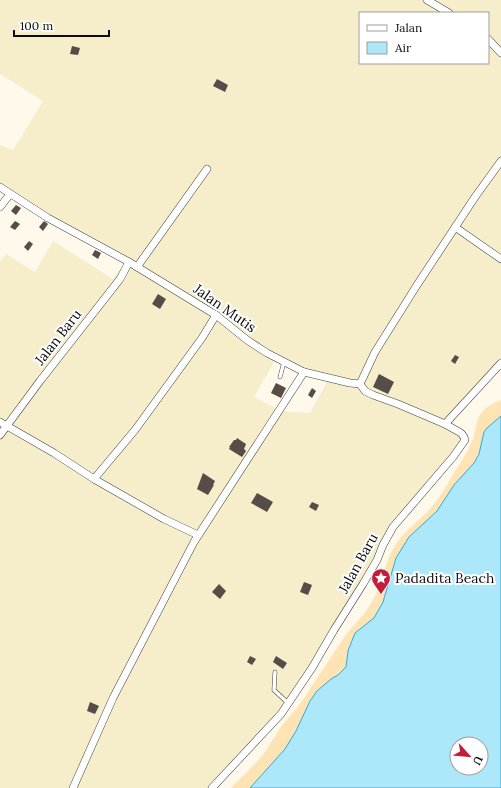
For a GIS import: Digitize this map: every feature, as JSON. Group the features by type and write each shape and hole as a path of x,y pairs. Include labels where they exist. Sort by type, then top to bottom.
{"street":[{"path":"427,0 448,12"},
{"path":"489,40 501,53"},
{"path":"501,161 417,285 381,343 360,384 365,391 373,395 445,424 501,363"},
{"path":"137,267 206,169"},
{"name":"Jalan Mutis","path":"0,187 60,225 129,262 216,315 246,340 284,362 304,372 350,384 360,384"},
{"path":"0,207 10,194"},
{"path":"455,227 501,259"},
{"name":"Jalan Baru","path":"0,435 3,424 120,279 129,262"},
{"path":"94,479 135,430 202,338 216,315"},
{"path":"73,788 113,698 198,535 304,372"},
{"path":"3,424 54,453 94,479 159,516 198,535"},
{"name":"Jalan Baru","path":"212,788 261,734 276,721 312,668 363,584 393,528 463,443 463,435 445,424"}],"lane":[{"path":"280,376 284,362"},
{"path":"275,672 274,690 288,703"}],"shaded area":[{"path":"0,0 501,0 501,361 443,426 461,436 462,440 459,447 406,513 281,711 213,788 0,788 0,262 6,254 35,272 53,241 113,279 123,265 123,259 0,185 0,145 13,150 43,101 0,74","holes":["278,355 311,372 331,374 310,413 281,411 254,397"]}],"sand":[{"name":"Padadita Beach","path":"501,400 501,416 484,432 482,445 474,463 454,485 437,511 409,537 396,558 383,602 374,618 359,629 352,640 346,667 317,691 310,701 296,731 285,749 250,788 231,788 263,755 280,728 300,704 345,636 367,610 379,587 394,547 406,532 430,509 445,489 471,444 479,416 489,406"}],"water":[{"path":"501,416 501,788 250,788 285,749 296,731 310,701 317,691 346,667 348,651 355,633 374,618 383,602 396,558 409,537 437,511 454,485 474,463 479,454 484,432"}],"building":[{"path":"72,46 80,48 78,55 70,54"},
{"path":"217,79 228,85 225,92 213,86"},
{"path":"16,205 21,208 16,215 11,211"},
{"path":"15,221 20,224 15,230 10,227"},
{"path":"44,221 48,224 43,231 39,227"},
{"path":"29,241 33,244 28,251 24,247"},
{"path":"95,250 101,253 98,259 92,255"},
{"path":"158,294 166,299 160,309 152,304"},
{"path":"455,355 459,357 455,364 451,361"},
{"path":"379,374 394,382 388,394 373,387"},
{"path":"276,383 286,388 281,398 271,393"},
{"path":"312,388 316,391 312,398 308,395"},
{"path":"237,438 246,444 244,449 246,451 242,457 229,449 234,440"},
{"path":"203,473 215,481 208,495 197,489"},
{"path":"257,493 273,502 267,512 251,503"},
{"path":"312,502 319,505 316,511 309,507"},
{"path":"304,582 312,585 308,595 300,592"},
{"path":"219,584 226,591 220,599 212,592"},
{"path":"250,656 256,659 252,665 247,662"},
{"path":"276,656 287,663 283,669 273,662"},
{"path":"90,702 99,706 95,714 87,711"}],"place":[{"name":"Padadita Beach","path":"381,595"}]}
